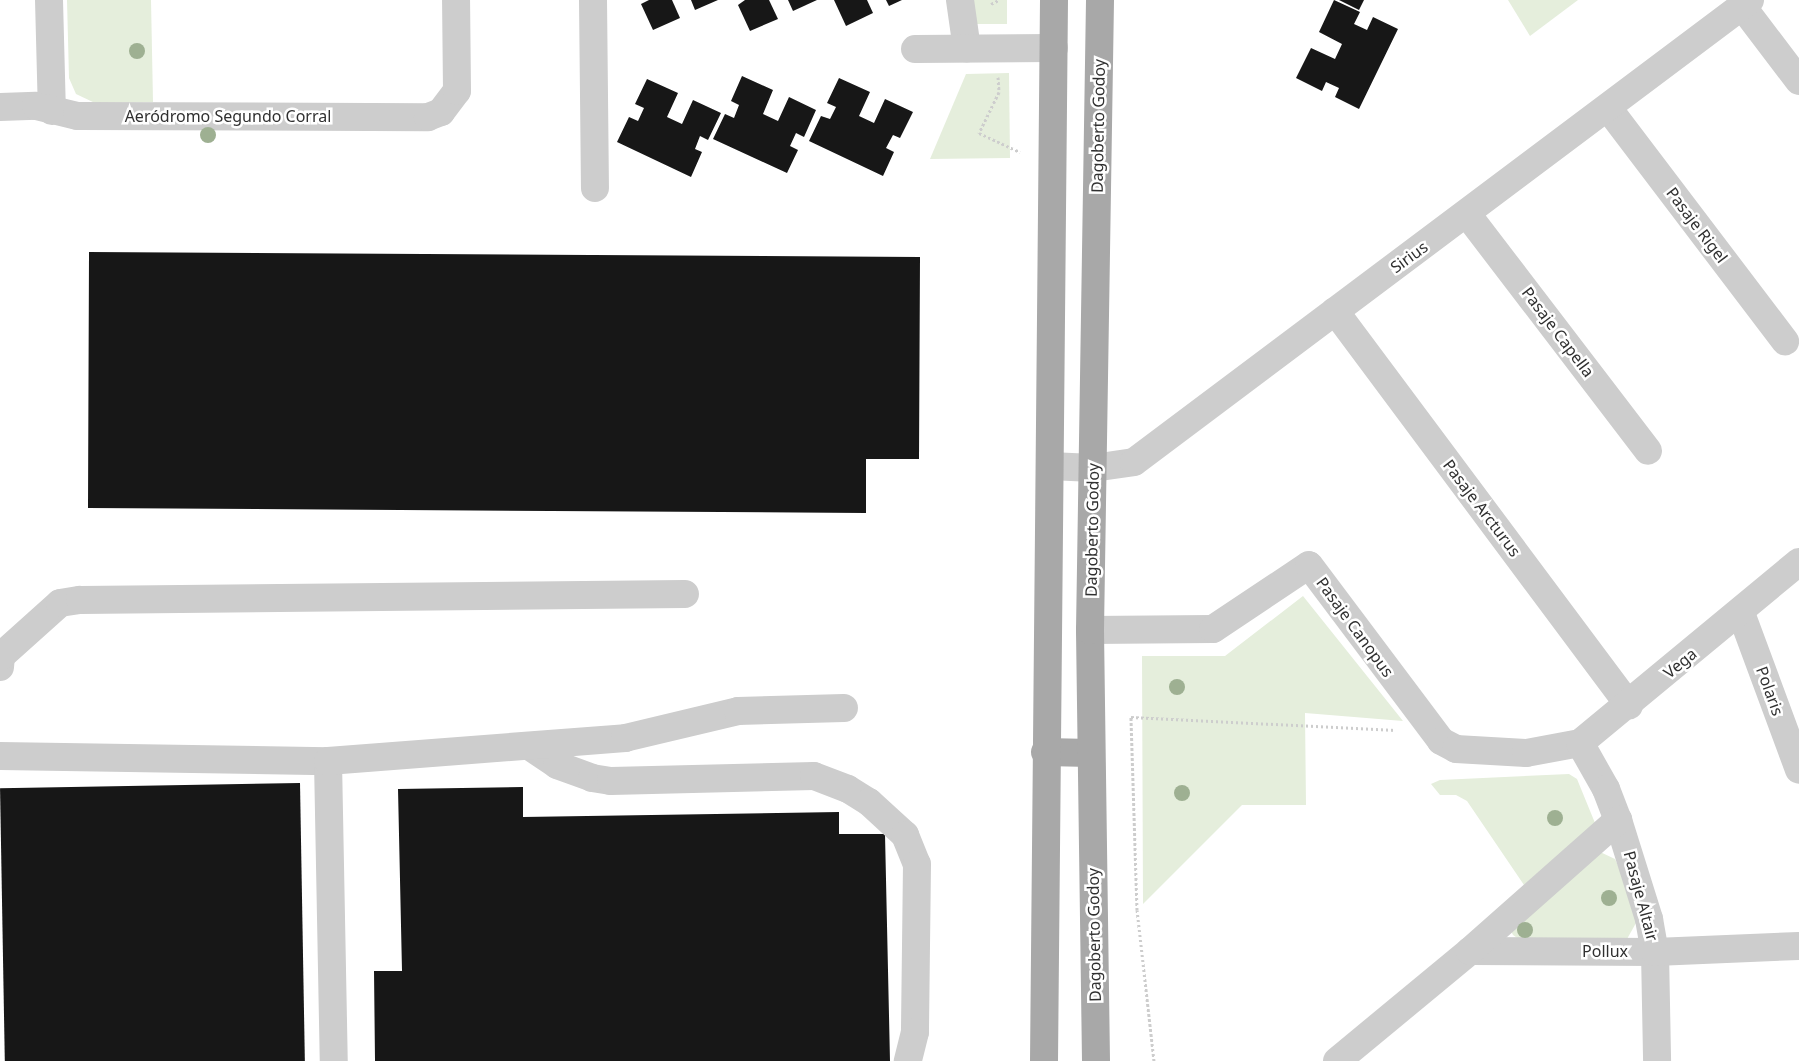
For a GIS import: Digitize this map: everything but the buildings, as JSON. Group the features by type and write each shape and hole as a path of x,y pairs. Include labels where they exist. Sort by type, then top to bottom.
{"main road":[{"path":"1044,1061 1045,752 1050,466 1054,0"},
{"name":"Dagoberto Godoy","path":"1096,1061 1090,630 1100,0"},
{"path":"1045,752 1091,753"}],"street":[{"path":"49,0 52,110"},
{"name":"Aeródromo Segundo Corral","path":"0,107 33,106 77,116 428,117 452,101 458,82 456,0"},
{"path":"593,0 595,188"},
{"path":"960,0 967,49"},
{"path":"1746,3 1799,81"},
{"name":"Sirius","path":"1050,466 1092,468 1134,462 1746,3"},
{"path":"915,49 1054,48"},
{"name":"Pasaje Rigel","path":"1608,108 1785,341"},
{"name":"Pasaje Capella","path":"1467,214 1648,451"},
{"name":"Pasaje Arcturus","path":"1336,311 1628,705"},
{"name":"Vega","path":"1553,750 1580,742 1741,613 1799,562"},
{"name":"Pasaje Canopus","path":"1090,630 1213,629 1309,565 1441,741 1456,750 1501,753 1553,750"},
{"path":"0,667 0,656 60,603 80,600 684,594"},
{"name":"Polaris","path":"1741,613 1799,770"},
{"path":"0,756 328,761 645,736 703,717 738,711 844,708"},
{"name":"Pasaje Altair","path":"1580,742 1606,789 1641,886 1655,952 1657,1061"},
{"path":"529,746 557,765 592,778 611,781 814,776 848,789 869,802 906,835 917,864 915,1032 908,1061"},
{"path":"328,761 334,1061"},
{"path":"1337,1061 1470,951 1618,820"},
{"name":"Pollux","path":"1470,951 1655,952 1799,946"}],"path":[{"path":"988,5 999,0"},
{"path":"998,48 998,92 979,133 1020,152"},
{"path":"1154,1061 1137,910 1132,717 1434,732"}],"green space":[{"path":"67,0 151,0 153,102 95,103 76,94 69,78"},
{"path":"974,0 1007,0 1007,24 974,24"},
{"path":"1508,0 1578,0 1530,36"},
{"path":"1009,73 1010,158 930,159 966,74"},
{"path":"1303,596 1403,721 1305,713 1306,805 1242,805 1143,904 1142,656 1225,656"},
{"path":"1569,774 1577,779 1595,823 1524,885 1467,801 1456,795 1440,795 1431,784 1440,780"},
{"path":"1598,851 1615,859 1630,891 1636,923 1627,939 1520,940 1513,935 1510,929"}]}
